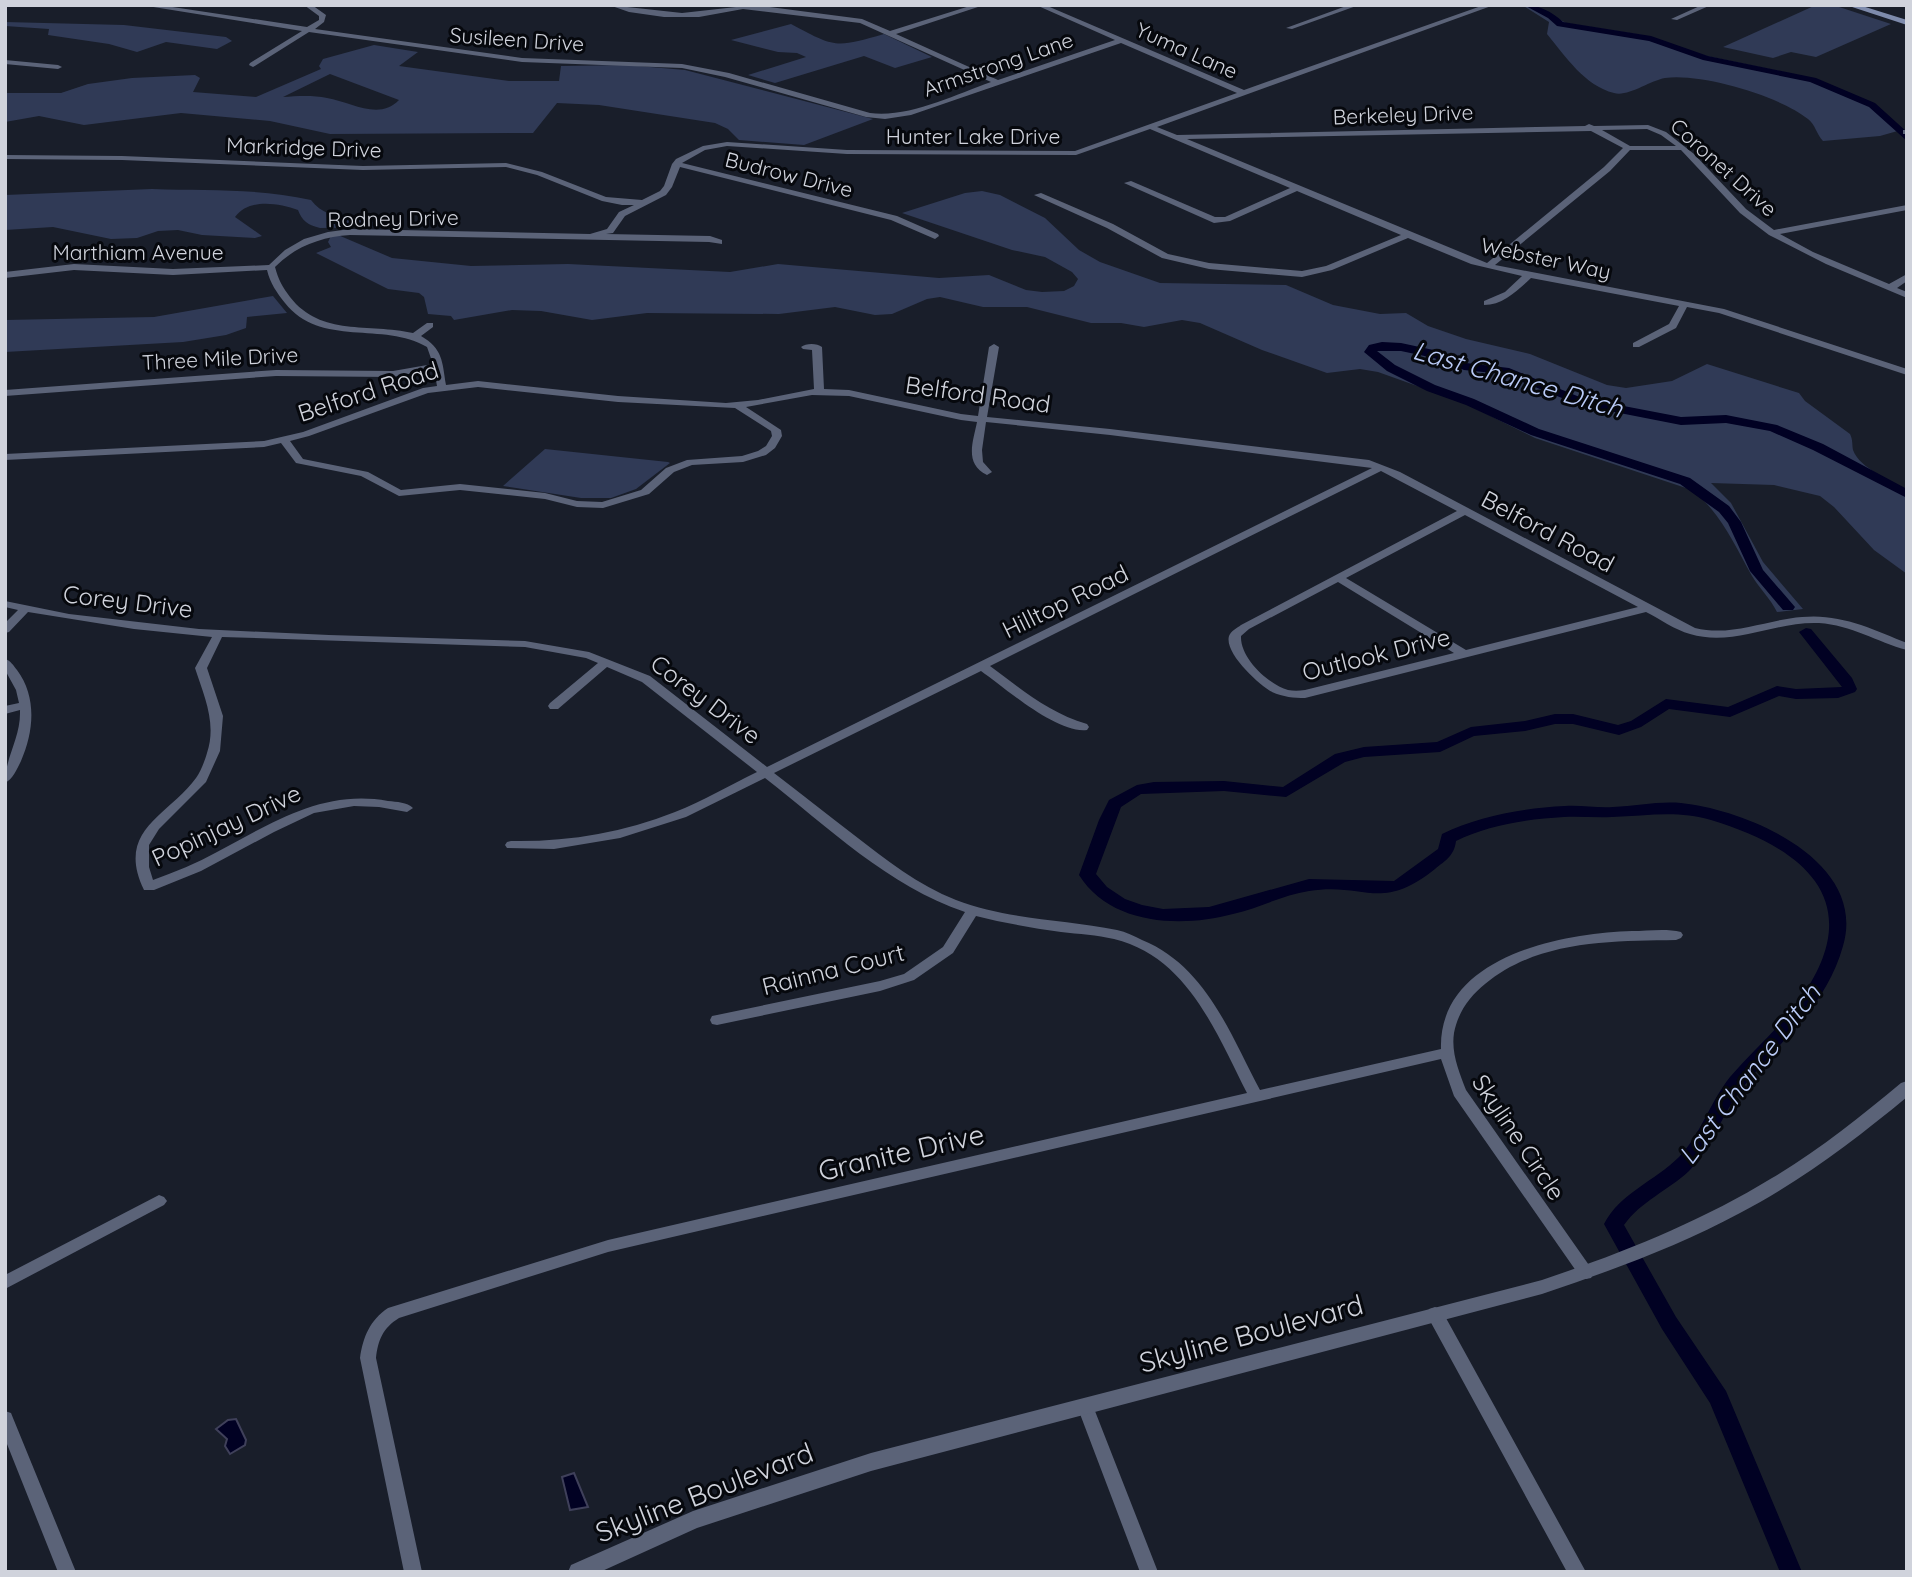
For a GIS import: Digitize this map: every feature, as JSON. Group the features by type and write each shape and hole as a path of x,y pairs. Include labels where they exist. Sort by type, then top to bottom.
{"main road":[{"path":"1850,5 1907,23"}],"street":[{"name":"Susileen Drive","path":"144,5 307,31 522,60 682,66 885,117"},
{"path":"253,65 324,18 307,5"},
{"path":"890,33 981,5"},
{"name":"Yuma Lane","path":"1039,5 1244,93"},
{"path":"1290,28 1356,5"},
{"path":"1465,5 1478,10"},
{"name":"Hunter Lake Drive","path":"676,164 693,152 727,145 847,152 977,151 1059,155 1084,151 1491,5"},
{"path":"1675,19 1708,5"},
{"path":"616,6 641,13 676,16 714,14 747,6 850,19 890,33 999,83"},
{"name":"Armstrong Lane","path":"885,117 908,113 1122,40"},
{"path":"5,62 58,67"},
{"path":"1588,126 1628,148 1683,148"},
{"name":"Berkeley Drive","path":"1173,137 1588,126"},
{"name":"Coronet Drive","path":"1588,126 1648,127 1667,133 1740,209 1772,233 1810,253 1907,295"},
{"name":"Webster Way","path":"1151,127 1407,235 1489,266 1685,303 1825,343 1907,372"},
{"path":"1489,266 1607,169 1628,148"},
{"name":"Markridge Drive","path":"5,157 122,158 373,169 506,164 529,168 596,197 610,204 618,219"},
{"path":"594,235 610,231 618,219 629,210 657,197 668,187 676,164"},
{"name":"Budrow Drive","path":"676,164 894,218"},
{"path":"1128,183 1214,220 1227,219 1296,188"},
{"path":"1038,195 1110,226 1165,256 1209,266 1302,274 1329,268 1407,235"},
{"name":"Markridge Drive","path":"596,197 629,203 657,197"},
{"path":"1772,233 1907,207"},
{"path":"894,218 935,236"},
{"name":"Rodney Drive","path":"271,267 294,247 313,238 336,233 594,235 710,239 719,242"},
{"name":"Marthiam Avenue","path":"5,275 74,267 173,272 271,267"},
{"path":"271,267 285,298 295,310 312,320 348,330 413,337 433,348 442,387"},
{"path":"1487,303 1508,294 1529,275"},
{"path":"1890,288 1907,277"},
{"path":"1636,345 1673,326 1685,303"},
{"path":"413,337 430,325"},
{"path":"806,347 817,347 819,392"},
{"path":"987,472 981,467 977,457 994,347"},
{"name":"Three Mile Drive","path":"5,393 294,372 393,374 438,366"},
{"name":"Belford Road","path":"5,457 248,446 284,440 410,395 442,387 490,385 635,400 738,406 819,392 849,393 930,412 1338,457 1382,467 1692,631 1711,636 1732,636 1804,620 1825,620 1845,624 1907,647"},
{"path":"284,440 300,461 356,472 399,493 460,487 603,505 645,492 663,475 684,464 701,459 743,459 770,448 775,441 776,430 738,406"},
{"name":"Hilltop Road","path":"511,845 579,841 654,825 694,809 1382,467"},
{"name":"Outlook Drive","path":"1464,510 1245,627 1234,635 1236,650 1271,687 1289,694 1305,695 1648,608"},
{"path":"1338,578 1464,654"},
{"name":"Corey Drive","path":"5,604 116,626 218,635 525,644 568,650 606,662 660,689 907,881 932,895 973,910 1035,924 1118,935 1166,957 1199,989 1256,1096"},
{"path":"5,630 25,609"},
{"name":"Popinjay Drive","path":"218,635 201,668 217,716 215,751 202,779 148,834 142,855 149,887 200,866 279,822 311,808 360,801 407,808"},
{"path":"5,662 16,674 26,705 27,719 21,748 5,779"},
{"path":"554,706 606,662"},
{"path":"982,666 1051,715 1083,727"},
{"path":"5,710 26,705"},
{"name":"Rainna Court","path":"717,1020 909,977 948,950 973,910"},
{"name":"Skyline Circle","path":"1586,1273 1468,1107 1452,1078 1446,1052 1448,1024 1458,1001 1477,981 1505,964 1577,941 1676,935"},
{"name":"Granite Drive","path":"413,1572 368,1358 370,1340 377,1325 394,1313 591,1251 1446,1052"},
{"name":"Skyline Boulevard","path":"578,1572 693,1520 803,1482 1586,1273 1693,1230 1781,1184 1855,1132 1907,1087"},
{"path":"5,1283 159,1201"},
{"path":"1435,1314 1577,1572"},
{"path":"1085,1406 1149,1572"},
{"path":"5,1418 67,1572"}],"shaded area":[{"path":"1522,5 1531,5 1566,23 1642,35 1707,56 1817,79 1874,104 1901,130 1880,136 1823,141 1808,119 1779,102 1740,88 1699,79 1665,78 1626,93 1614,93 1594,84 1576,69 1547,34 1549,22"},
{"path":"1816,5 1833,5 1891,24 1816,57 1791,52 1773,58 1723,47"},
{"path":"5,22 124,25 226,37 232,41 217,49 166,42 137,52 109,44 48,35 49,29 5,26"},
{"path":"791,24 818,38 836,43 855,42 884,34 932,57 895,68 864,56 775,83 748,75 806,57 731,40"},
{"path":"374,45 418,52 399,66 509,81 559,81 561,66 627,65 685,70 873,119 804,145 739,140 728,129 715,123 599,105 557,103 533,133 330,134 270,121 181,113 84,125 39,116 5,122 5,93 61,93 88,84 132,78 195,75 200,78 193,92 256,97 321,69 319,66 323,59","holes":["330,74 399,100 391,106 374,110 322,97 283,97"]},
{"path":"152,189 291,196 311,200 319,208 338,217 382,223 392,227 320,228 306,222 298,210 282,205 264,204 248,207 235,217 262,236 255,238 202,235 178,230 158,231 137,238 111,239 53,227 5,230 5,195"},
{"path":"982,191 1000,195 1045,218 1079,250 1100,262 1160,283 1286,285 1333,305 1380,314 1406,313 1428,326 1466,339 1530,354 1607,385 1626,388 1672,381 1707,364 1799,393 1805,401 1850,434 1853,450 1862,463 1907,490 1907,574 1874,550 1834,507 1820,496 1774,485 1711,483 1731,503 1763,562 1803,609 1777,612 1752,576 1719,519 1692,490 1535,438 1462,402 1378,372 1360,369 1327,373 1262,350 1200,323 1182,320 1144,327 1121,323 1091,323 1027,307 983,307 940,297 927,299 892,314 875,315 835,307 779,314 647,313 592,320 541,311 512,310 454,320 451,316 428,314 424,297 419,293 388,289 316,253 331,247 328,242 331,236 338,235 392,258 471,266 568,264 730,272 778,264 939,278 989,275 1026,290 1042,292 1064,291 1074,286 1078,279 1072,272 1045,257 1012,250 902,213 965,193"},
{"path":"273,296 287,313 247,317 246,328 226,335 183,342 5,352 5,320 154,317"},
{"path":"545,449 670,463 636,489 611,498 581,498 503,486"},
{"path":"236,1419 246,1440 245,1445 230,1454 225,1446 227,1439 216,1429 228,1420"},
{"path":"574,1473 588,1507 570,1510 562,1477"}],"waterway":[{"name":"Last Chance Ditch","path":"1528,5 1551,16 1560,24 1651,39 1706,58 1813,80 1872,105 1907,138"},
{"name":"Last Chance Ditch","path":"1788,607 1757,571 1734,522 1724,509 1685,481 1535,432 1470,402 1431,388 1391,368 1370,352 1373,348 1382,346 1401,347 1438,355 1464,366 1505,371 1579,401 1681,421 1726,419 1773,428 1818,447 1907,494"},
{"name":"Last Chance Ditch","path":"1791,1572 1719,1398 1669,1323 1614,1224 1629,1206 1691,1157 1736,1083 1807,1004 1827,966 1838,930 1834,897 1822,876 1783,844 1758,831 1709,814 1669,808 1609,812 1564,811 1474,827 1448,838 1446,852 1398,886 1380,888 1309,885 1209,913 1186,915 1140,911 1101,892 1087,875 1115,804 1137,790 1154,787 1224,786 1286,792 1340,758 1364,752 1440,747 1471,732 1525,726 1555,719 1573,719 1619,730 1636,724 1666,704 1730,712 1777,691 1796,694 1838,693 1850,689 1847,681 1806,632"}]}
